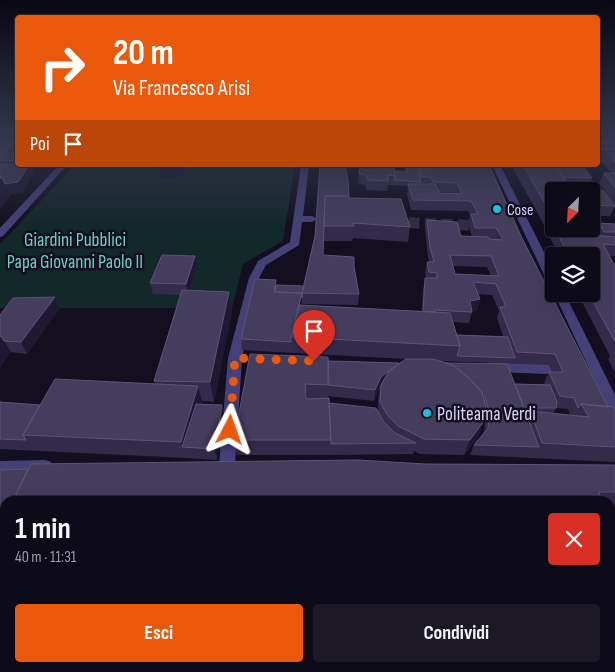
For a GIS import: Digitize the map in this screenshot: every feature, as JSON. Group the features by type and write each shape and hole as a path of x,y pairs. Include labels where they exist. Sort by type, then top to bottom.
{"street":[{"path":"0,234 58,167"},
{"path":"227,465 240,358 254,278 262,263 295,243 305,167"},
{"path":"497,167 523,227 545,267"},
{"path":"297,219 312,219"},
{"path":"563,302 615,409"},
{"path":"480,367 548,369"},
{"path":"579,369 596,370"},
{"path":"208,466 247,466"},
{"path":"0,468 59,467"}],"green space":[{"name":"Giardini Pubblici Papa Giovanni Paolo II","path":"73,167 295,167 283,241 243,264 232,308 0,308 0,244"}],"water":[{"path":"169,167 180,167 186,171 181,176 167,179 160,177 159,171"}],"building":[{"path":"15,164 15,167 28,167 18,182 5,184 2,177 0,178 0,165"},
{"path":"320,167 345,167 349,196 325,196 323,255 354,257 359,294 302,293 315,236"},
{"path":"375,167 394,167 395,176 388,175 388,181 368,180 366,175 359,174 359,169 375,169"},
{"path":"406,167 427,168 419,168 421,182 394,180 395,171 407,172"},
{"path":"490,167 545,283 545,302 555,302 608,407 581,404 578,408 574,398 560,396 549,372 563,372 555,354 517,352 500,307 506,307 496,284 473,282 480,299 470,301 472,312 423,311 425,278 437,278 437,273 429,272 427,262 434,262 427,220 457,222 461,236 488,237 489,239 502,240 502,237 496,228 475,228 471,214 478,214 471,201 413,200 408,184 435,184 440,193 462,194 457,183 433,182 431,177 422,177 419,168","holes":["450,255 491,256 499,276 455,274"]},
{"path":"524,167 556,167 566,182 545,182 545,204"},
{"path":"556,167 584,167 592,178 563,177"},
{"path":"604,173 615,173 615,188"},
{"path":"600,190 603,190 615,206 600,205"},
{"path":"325,196 401,199 410,227 353,223 354,226 324,226"},
{"path":"600,223 615,224 615,232 604,232"},
{"path":"600,236 615,237 615,245 603,244 615,266 615,342 593,302 600,302 600,247 564,247 560,238 600,238"},
{"path":"162,255 195,256 186,284 150,283"},
{"path":"255,279 276,280 274,292 302,293 291,342 241,339"},
{"path":"276,285 304,286 302,293 275,292"},
{"path":"182,290 229,292 210,382 154,381"},
{"path":"55,297 21,342 4,341 0,336 0,315 13,298"},
{"path":"299,305 450,313 460,346 291,337"},
{"path":"457,335 508,337 515,358 457,356 460,346"},
{"path":"250,354 328,357 329,385 305,384 306,399 329,398 331,440 234,440"},
{"name":"Politeama Verdi","path":"406,359 433,359 453,365 482,392 486,408 484,421 470,440 424,439 398,426 388,416 380,402 381,385 389,371"},
{"path":"328,361 399,363 381,377 375,390 328,385"},
{"path":"445,363 507,364 539,447 474,445 488,428 489,413 485,397 469,378 453,365"},
{"path":"55,379 198,386 181,442 23,435"},
{"path":"515,384 550,385 557,402 556,408 524,408"},
{"path":"0,402 40,405 23,435 26,440 0,439"},
{"path":"329,403 376,408 384,422 395,433 416,443 331,444"},
{"path":"196,404 222,405 215,449 182,447"},
{"path":"581,404 614,407 615,447 542,443 530,411 589,417"},
{"path":"358,460 425,464 615,465 615,492 599,492 600,496 15,496 31,464"},
{"path":"28,469 15,496 0,496 0,470"}],"tunnel":[{"path":"392,222 485,226"}],"place":[{"name":"Cose","path":"497,209"},
{"name":"Politeama Verdi","path":"427,413"}],"route":[{"path":"230,430 235,358 314,361"}]}
